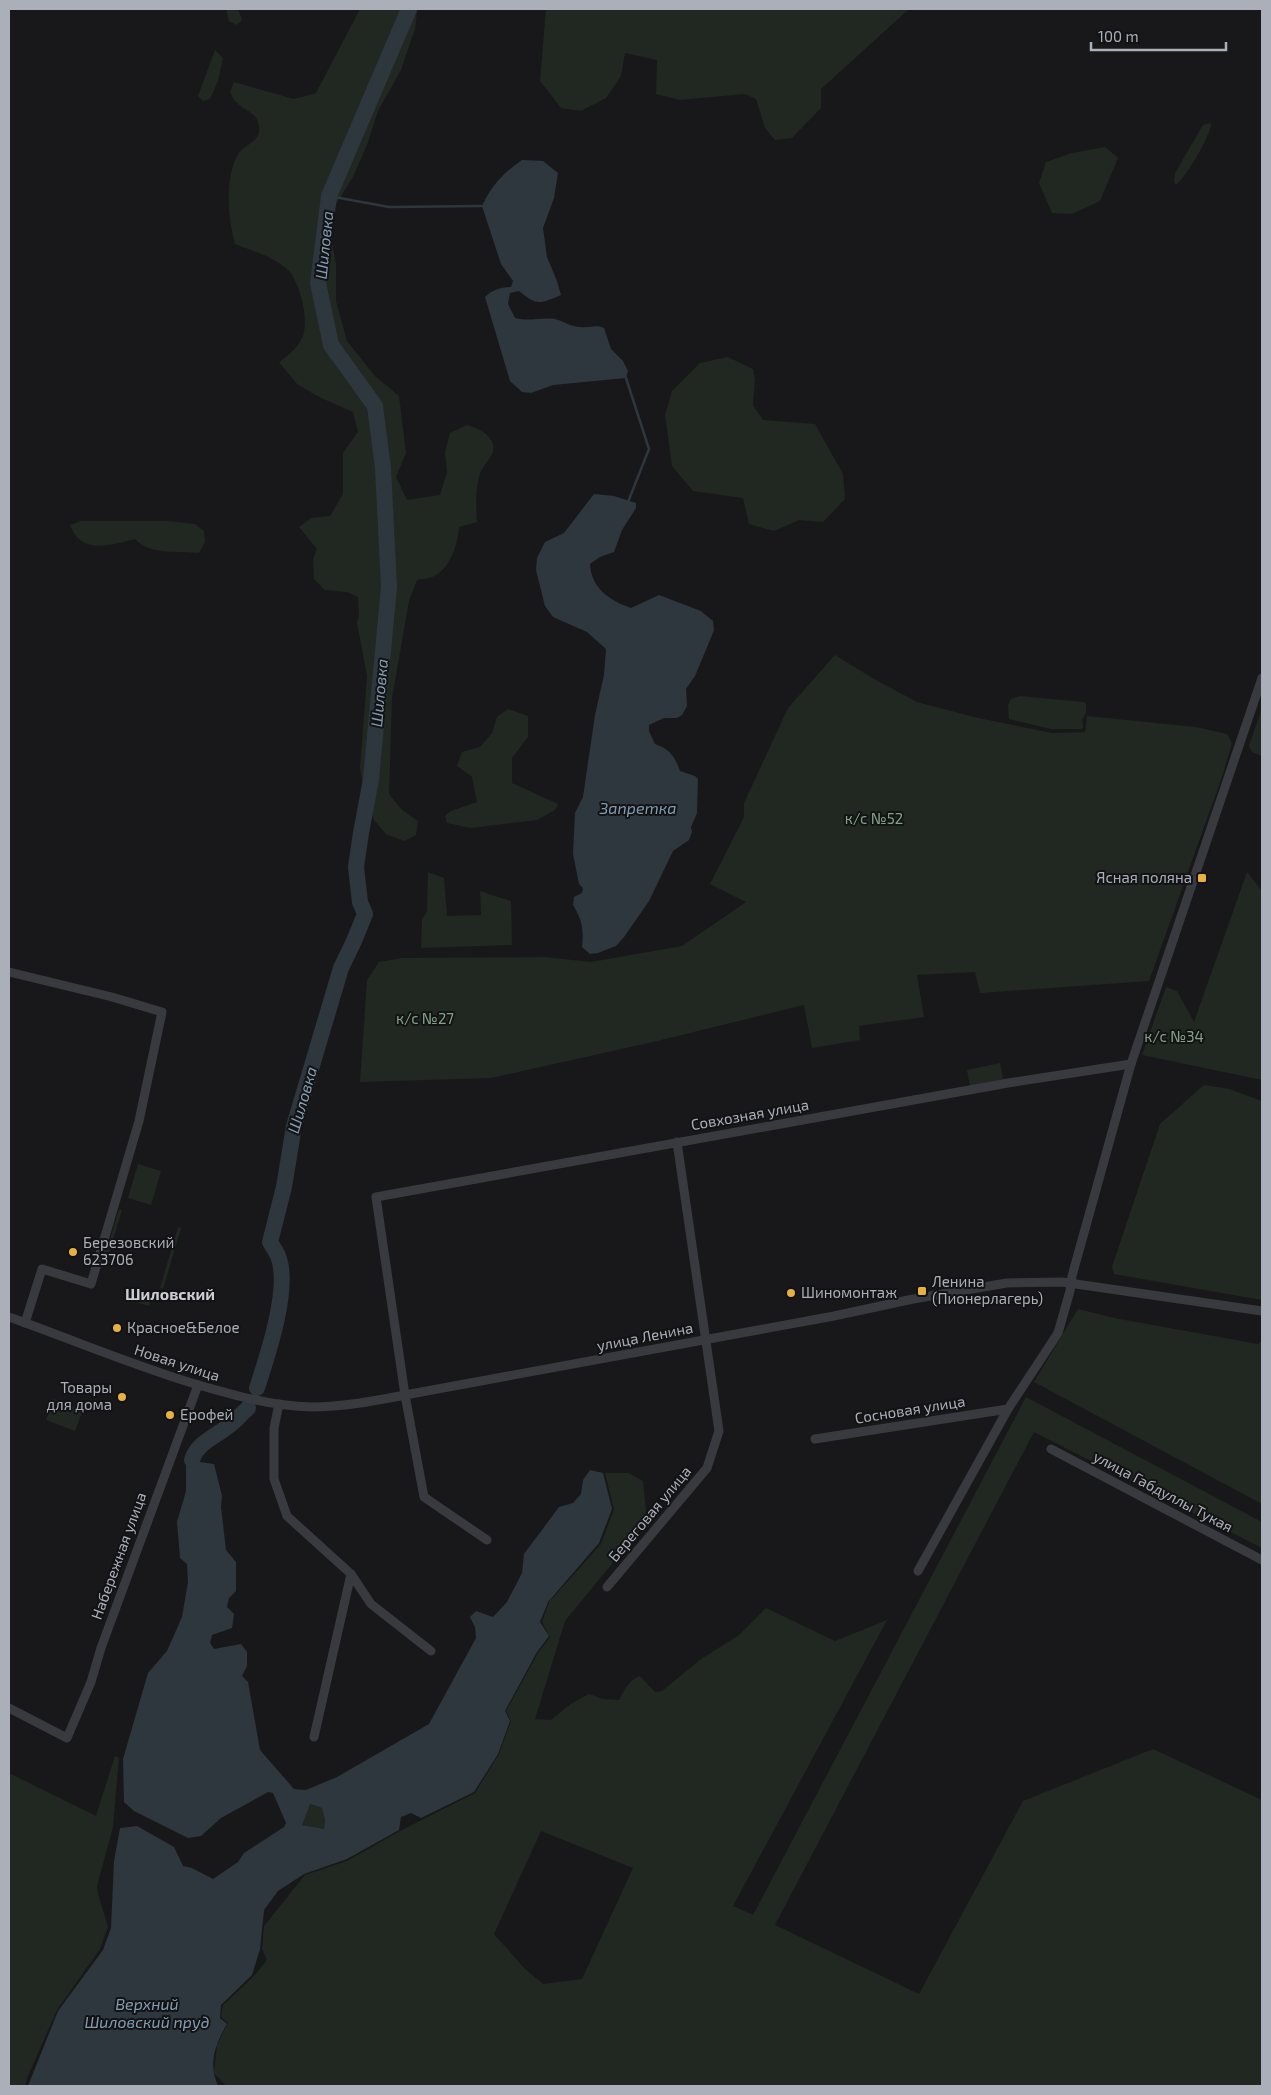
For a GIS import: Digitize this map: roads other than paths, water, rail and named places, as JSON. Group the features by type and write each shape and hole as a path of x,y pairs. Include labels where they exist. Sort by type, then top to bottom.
{"street":[{"path":"918,1571 1008,1409 1058,1333 1130,1064 1262,678"},
{"path":"9,972 112,997 162,1012 139,1121 91,1284 42,1269 24,1323"},
{"name":"Совхозная улица","path":"406,1396 376,1197 1008,1083 1130,1064"},
{"name":"Береговая улица","path":"607,1587 707,1468 720,1431 678,1142"},
{"name":"улица Ленина","path":"224,1392 275,1404 310,1407 341,1406 406,1396 834,1316 913,1299 998,1285 1071,1282 1262,1310"},
{"name":"Новая улица","path":"9,1317 113,1356 224,1392"},
{"name":"Набережная улица","path":"9,1708 67,1738 91,1682 104,1639 198,1384"},
{"path":"406,1396 424,1497 487,1540"},
{"path":"275,1404 274,1478 288,1516 351,1574 371,1604 431,1651"},
{"name":"Сосновая улица","path":"816,1439 1008,1409"},
{"name":"улица Габдуллы Тукая","path":"1051,1449 1262,1560"},
{"path":"314,1737 351,1574"}],"water":[{"path":"522,160 543,161 558,173 554,198 543,228 547,257 561,295 539,302 530,299 519,291 510,293 508,304 515,318 525,320 555,319 577,327 599,326 604,328 611,349 623,361 628,371 626,378 553,385 531,393 522,392 510,381 485,297 497,289 511,287 513,281 501,264 482,206 499,180 509,169"},
{"name":"Запретка","path":"594,494 614,496 636,503 636,508 622,530 614,552 600,557 590,564 591,572 598,587 616,602 631,608 659,595 701,611 713,621 714,630 695,676 686,689 687,706 682,715 677,718 664,718 649,725 649,731 655,744 665,748 671,754 680,771 695,776 698,779 697,813 691,827 692,832 689,840 673,851 649,901 624,937 616,946 590,954 582,947 582,925 573,905 574,897 582,893 583,888 579,884 573,854 575,813 583,797 595,715 604,675 606,649 587,632 553,617 545,606 536,570 537,558 545,542 564,533"},
{"name":"Верхний Шиловский пруд","path":"195,1443 204,1443 198,1454 200,1462 214,1464 222,1496 221,1507 226,1550 236,1562 236,1591 229,1598 227,1607 234,1614 232,1628 212,1635 210,1643 214,1649 241,1644 247,1652 247,1666 242,1676 248,1682 260,1750 294,1789 306,1790 337,1777 429,1724 476,1638 475,1627 470,1617 476,1611 493,1617 507,1602 522,1573 524,1554 559,1507 573,1503 581,1494 583,1480 590,1470 603,1473 612,1509 599,1543 548,1602 540,1622 549,1636 537,1652 505,1711 510,1721 498,1754 474,1792 421,1818 411,1813 401,1817 399,1830 347,1859 304,1874 278,1891 264,1910 260,1949 252,1975 221,2005 220,2018 227,2024 214,2054 215,2078 218,2086 28,2086 58,2011 103,1950 111,1928 114,1861 120,1828 137,1826 174,1847 183,1866 192,1868 213,1879 238,1862 244,1853 284,1827 286,1823 273,1793 268,1792 221,1818 201,1836 188,1838 134,1811 124,1802 123,1759 148,1673 167,1651 182,1617 188,1582 187,1564 180,1558 177,1522 186,1491 186,1464","holes":["310,1804 322,1808 325,1820 324,1829 302,1825"]}],"waterway":[{"name":"Шиловка","path":"257,1388 280,1303 281,1269 278,1256 270,1242 284,1187 294,1126 341,968 365,914 360,902 356,867 371,779 389,587 383,468 375,406 331,345 318,283 329,196 409,9"},
{"path":"329,196 389,207 482,206"},
{"path":"626,378 649,449 628,502"},
{"name":"Шиловка","path":"192,1460 194,1454 202,1445 230,1425 248,1408"}],"place":[{"name":"Ясная поляна","path":"1202,878"},
{"name":"Березовский 623706","path":"73,1252"},
{"name":"Ленина (Пионерлагерь)","path":"922,1291"},
{"name":"Шиномонтаж","path":"791,1293"},
{"name":"Красное&Белое","path":"117,1328"},
{"name":"Товары для дома","path":"122,1397"},
{"name":"Ерофей","path":"170,1415"}],"district":[{"name":"Шиловский","path":"170,1294"}],"park label":[{"name":"к/с №52","path":"874,819"},
{"name":"к/с №27","path":"425,1019"},
{"name":"к/с №34","path":"1174,1037"}]}
